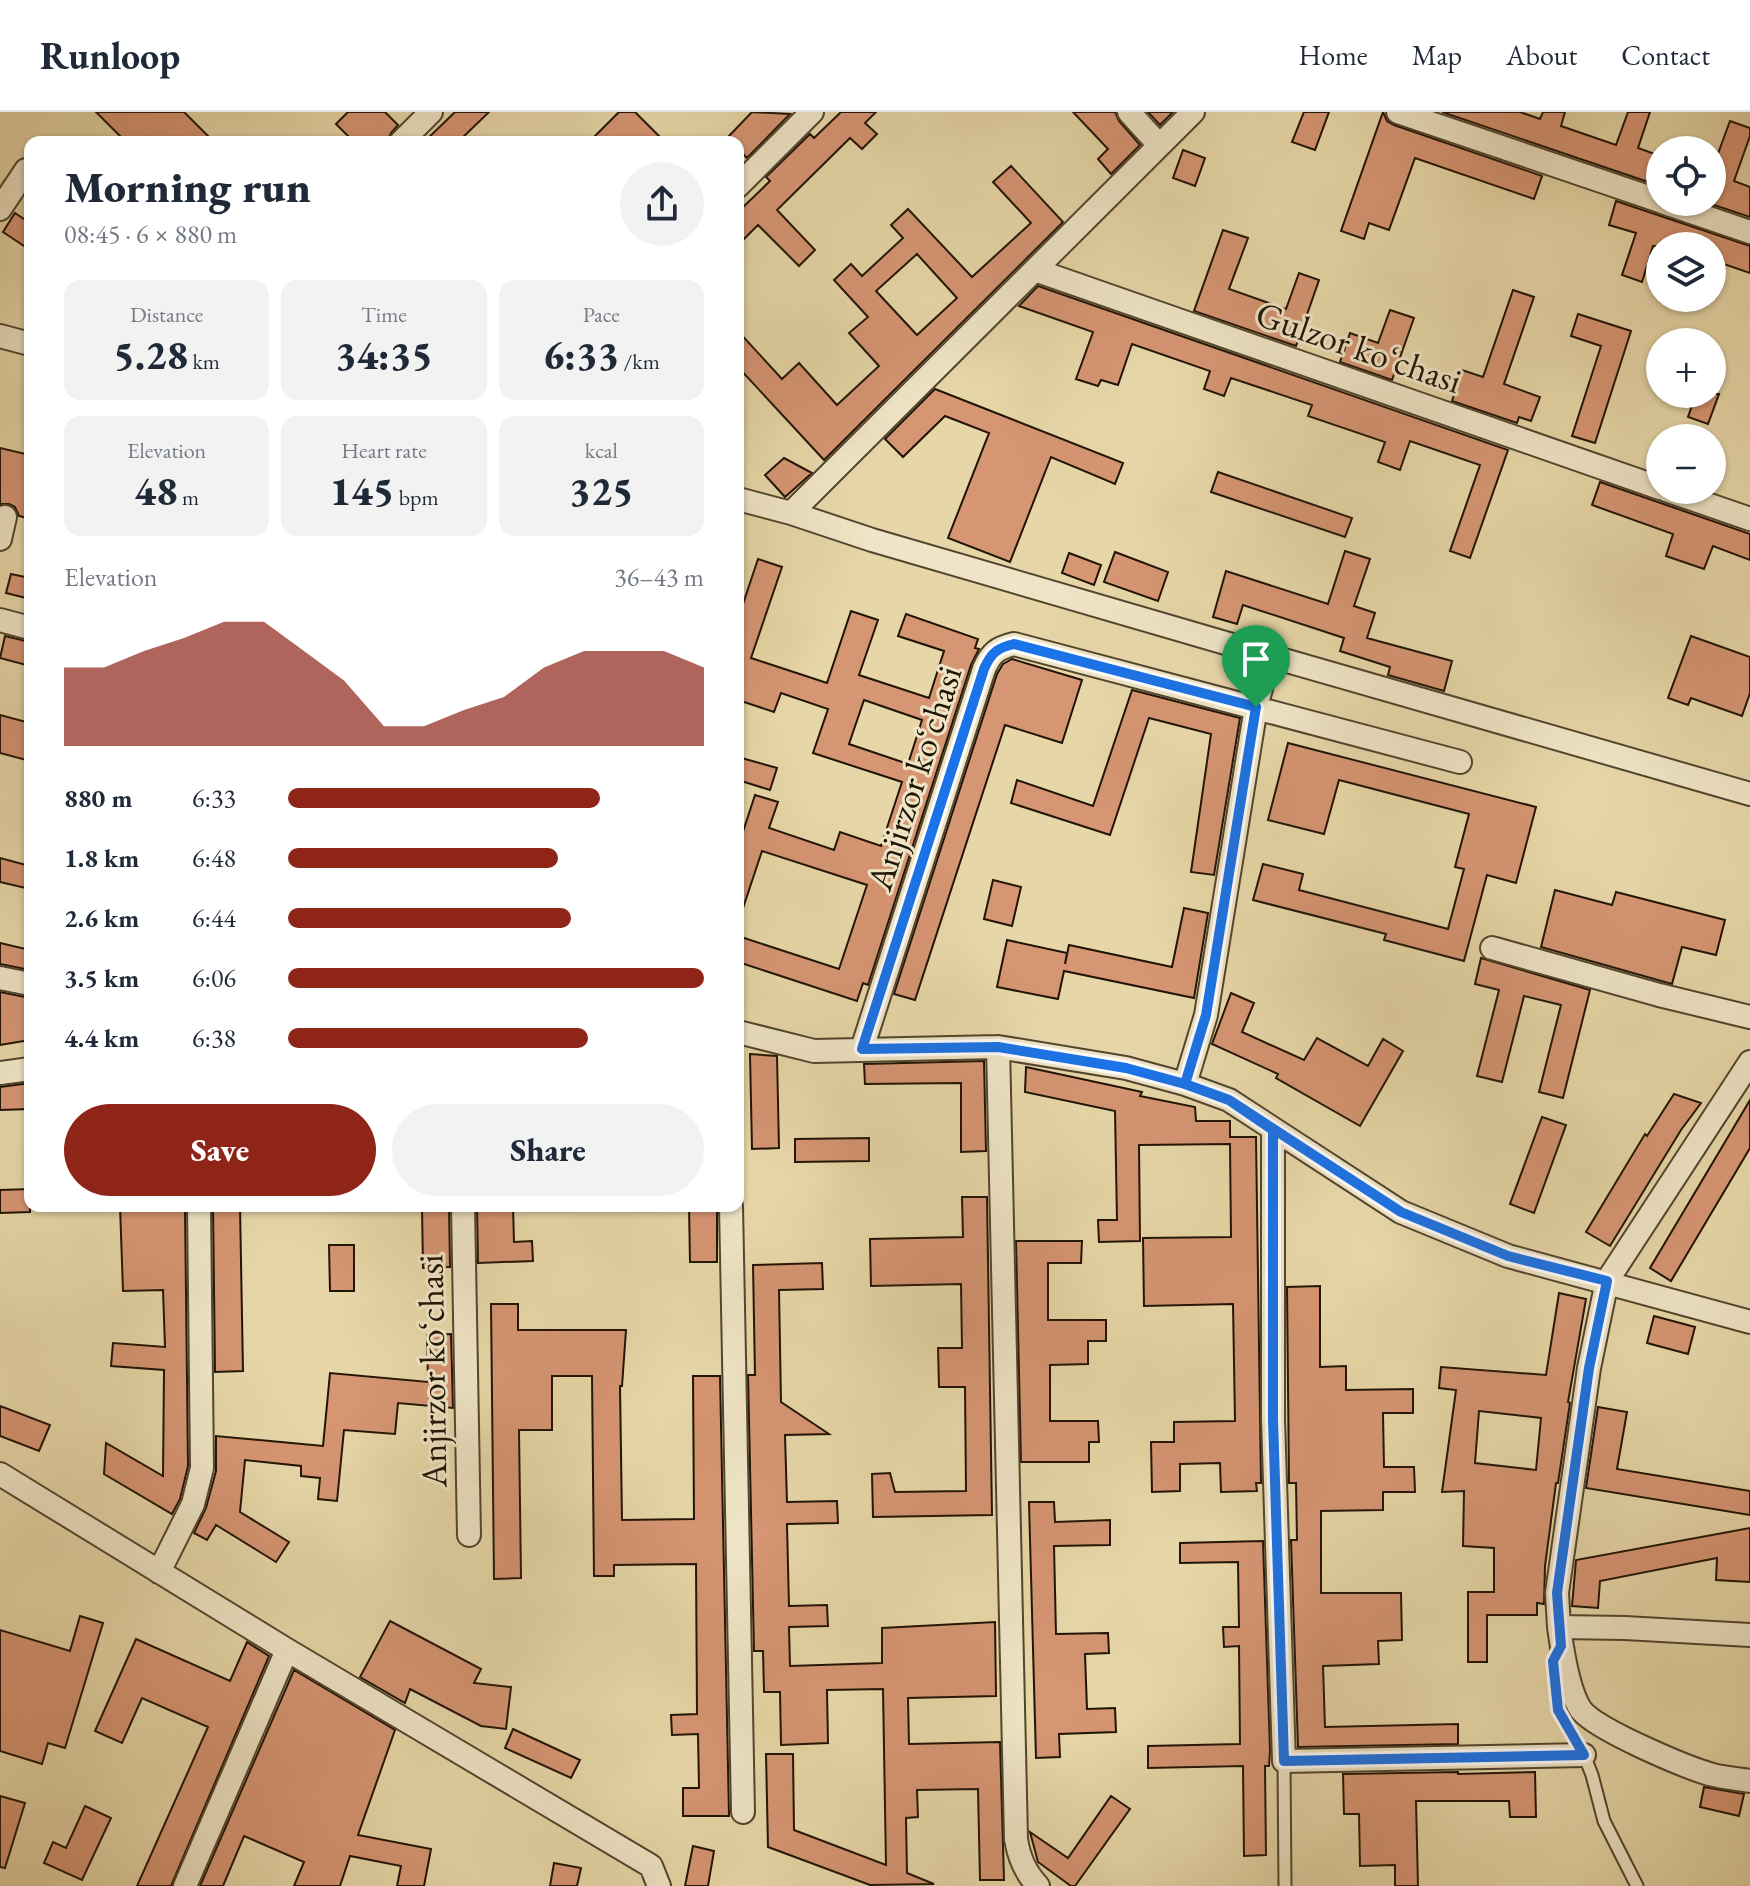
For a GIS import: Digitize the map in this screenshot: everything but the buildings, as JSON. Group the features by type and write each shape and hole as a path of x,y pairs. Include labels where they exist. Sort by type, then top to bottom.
{"street":[{"path":"407,136 431,112"},
{"path":"1129,112 1159,145"},
{"path":"791,513 1193,112"},
{"path":"1398,112 1646,197"},
{"path":"744,180 809,113"},
{"path":"0,209 24,173"},
{"path":"1703,216 1750,232"},
{"name":"Gulzor koʻchasi","path":"1035,270 1646,483"},
{"path":"0,336 24,342"},
{"path":"744,501 1750,794"},
{"path":"1707,504 1750,519"},
{"path":"0,539 5,517"},
{"path":"0,620 24,626"},
{"name":"Anjirzor koʻchasi","path":"862,1049 984,669 990,655 999,647 1014,644 1460,762"},
{"path":"1185,1084 1206,1015 1256,707 1270,656"},
{"path":"1492,948 1750,1017"},
{"path":"0,978 24,983"},
{"path":"744,1034 814,1051 998,1047 1126,1068 1185,1084 1229,1100 1401,1212 1508,1256 1750,1322"},
{"path":"998,1047 1016,1839 1028,1875 1038,1886"},
{"path":"1750,1062 1607,1281 1589,1368 1557,1593 1560,1636 1575,1699 1582,1712 1665,1757 1712,1775 1750,1781"},
{"path":"0,1073 24,1070"},
{"path":"1273,1130 1273,1419 1284,1761 1584,1755"},
{"path":"159,1572 193,1504 202,1468 199,1212"},
{"name":"Anjirzor koʻchasi","path":"463,1212 469,1535"},
{"path":"731,1212 743,1812"},
{"path":"0,1474 287,1650 651,1866 659,1886"},
{"path":"1560,1636 1625,1628 1750,1635"},
{"path":"185,1886 287,1650"}],"lane":[{"path":"1560,1636 1553,1661 1558,1710 1584,1755 1604,1821 1637,1886"},
{"path":"1284,1761 1285,1886"}],"route":[{"path":"1256,707 1014,644 999,647 990,655 984,669 862,1049 998,1047 1126,1068 1185,1084 1229,1100 1401,1212 1508,1256 1607,1281 1589,1368 1557,1593 1561,1646 1553,1661 1558,1710 1584,1755 1284,1761 1273,1419 1273,1130 1229,1100 1185,1084 1206,1015 1256,707"}]}
